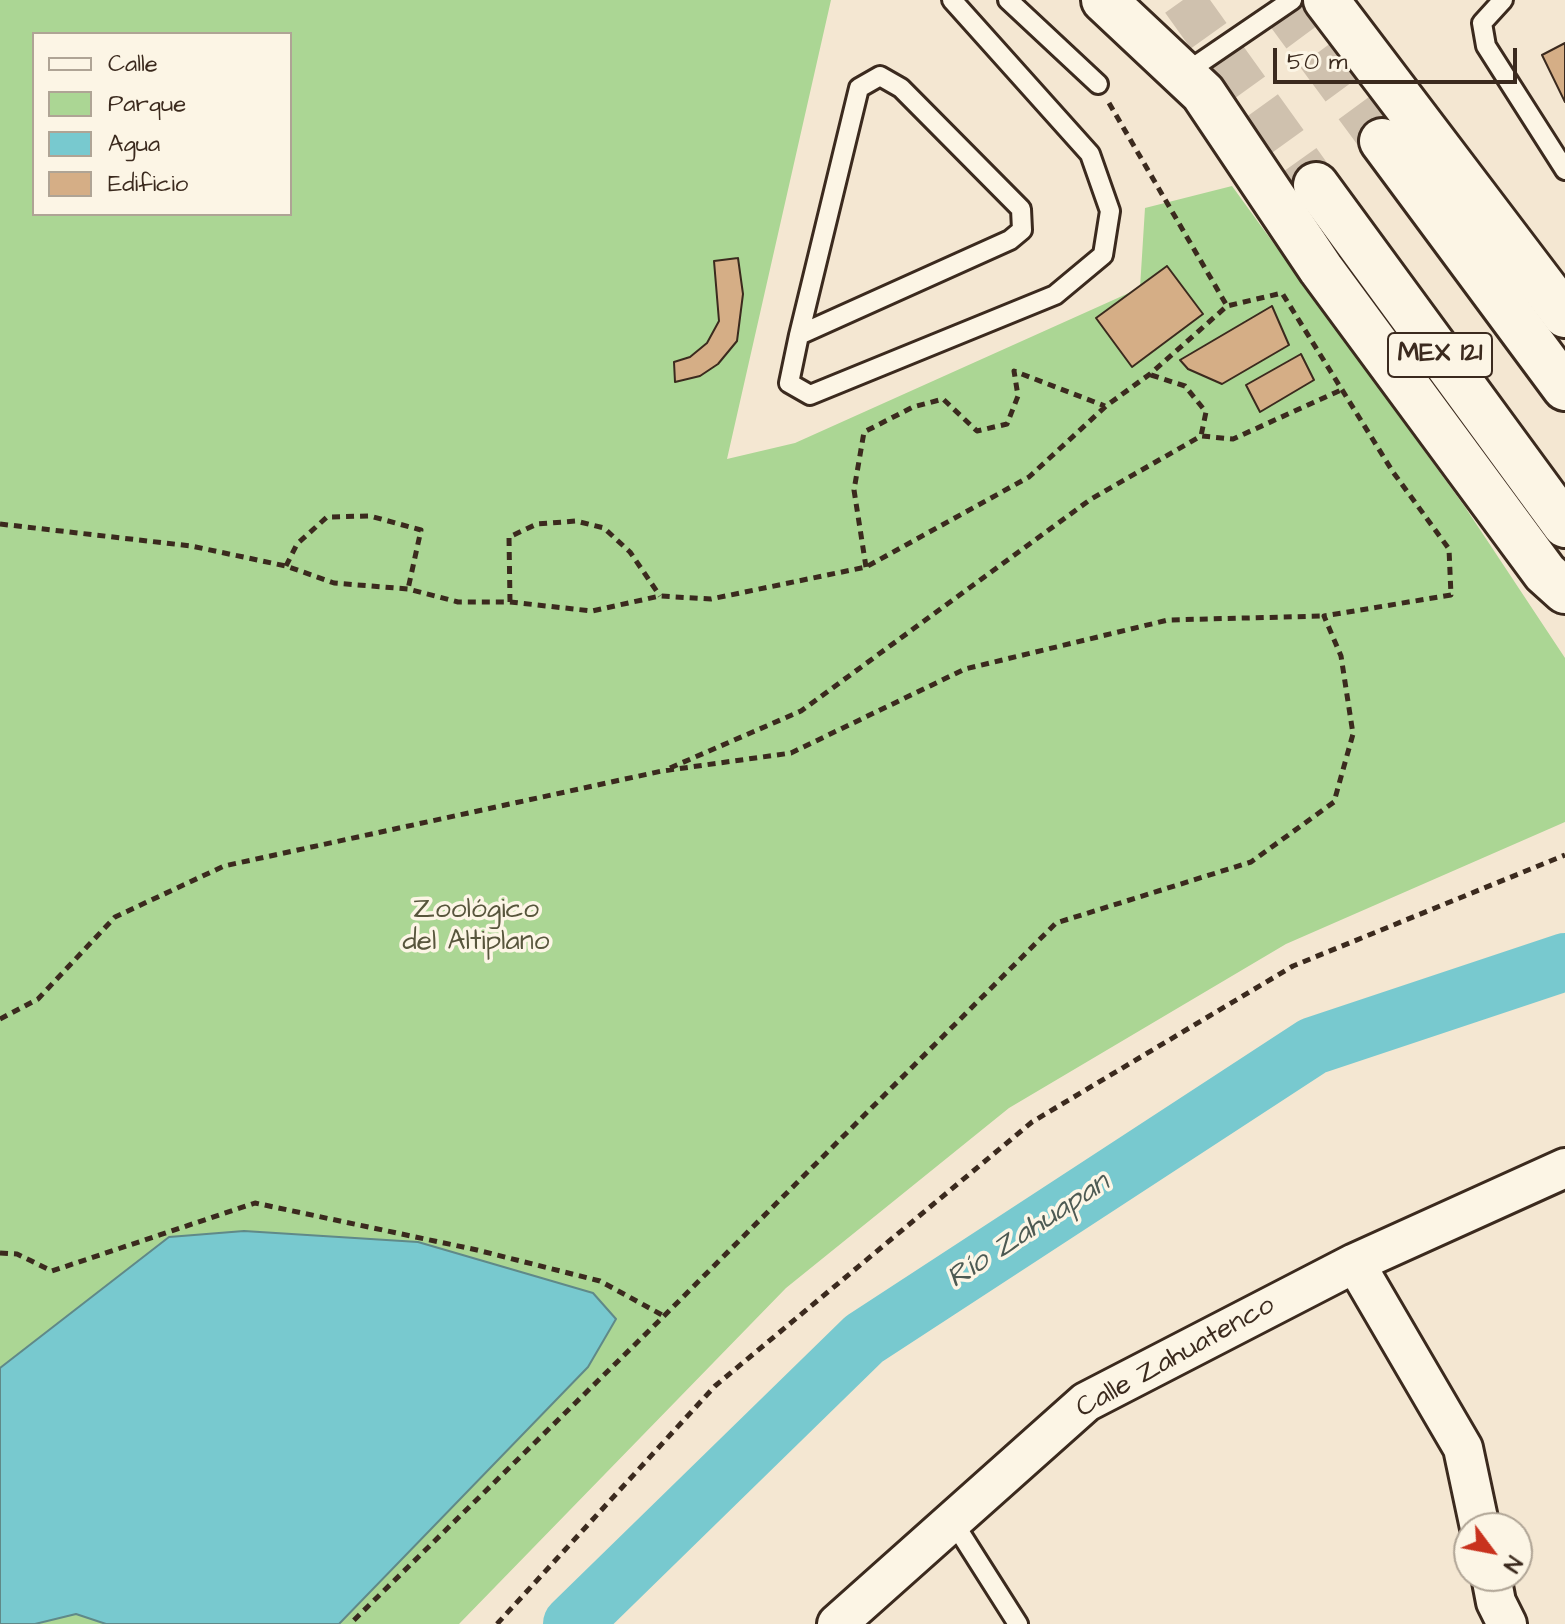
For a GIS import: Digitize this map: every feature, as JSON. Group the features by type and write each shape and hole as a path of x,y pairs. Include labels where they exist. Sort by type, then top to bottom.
{"street":[{"path":"1104,0 1203,93 1321,269 1545,573 1565,591"},
{"path":"1326,0 1565,315"},
{"name":"MEX 121","path":"1382,141 1565,388"},
{"name":"MEX 121","path":"1316,185 1565,525"},
{"name":"Calle Zahuatenco","path":"837,1624 1086,1402 1355,1263 1565,1168"},
{"path":"1355,1263 1463,1448 1477,1512"},
{"path":"1494,1592 1507,1624"}],"lane":[{"path":"799,335 1010,240 1022,230 1021,209 901,88 880,76 859,88 799,335 789,383 810,395 1055,295 1103,255 1110,211 1090,154 952,0"},
{"path":"1008,0 1098,84"},
{"path":"1185,73 1292,0"},
{"path":"1502,0 1482,23 1486,46 1565,170"},
{"path":"952,1520 1018,1624"}],"path":[{"path":"1098,84 1227,306"},
{"path":"0,524 191,546 286,566 334,583 408,589 458,602 510,602 592,611 660,596 711,599 866,567 1029,477 1106,406 1150,374 1227,306 1282,293 1341,390 1449,549 1451,595 1324,616 1168,620 965,669 791,753 662,771 224,866 115,917 38,999 0,1019"},
{"path":"866,567 854,490 864,432 913,407 943,399 977,431 1007,424 1018,396 1014,371 1106,406"},
{"path":"1150,374 1185,386 1206,412 1201,436"},
{"path":"662,771 801,711 1091,499 1201,436 1233,439 1341,390"},
{"path":"286,566 297,544 327,517 370,516 421,530 408,589"},
{"path":"510,602 509,537 537,524 576,521 604,528 630,552 660,596"},
{"path":"350,1624 664,1316 1056,923 1251,862 1334,802 1353,734 1341,656 1324,616"},
{"path":"497,1624 715,1386 1032,1122 1293,966 1565,855"},
{"path":"0,1253 17,1254 52,1271 255,1203 477,1250 600,1281 664,1316"}],"green space":[{"name":"Zoológico del Altiplano","path":"0,0 831,0 727,459 795,443 1140,288 1145,208 1232,186 1465,507 1565,658 1565,822 1286,944 1009,1108 786,1288 459,1624 0,1624"}],"water":[{"path":"244,1231 418,1242 593,1293 616,1319 588,1367 339,1624 106,1624 76,1614 35,1624 0,1624 0,1368 169,1237"}],"building":[{"path":"1565,43 1565,102 1542,55"},
{"path":"738,258 743,294 737,341 718,364 700,376 675,382 674,362 690,357 707,343 719,321 714,261"},
{"path":"1167,266 1203,314 1132,367 1096,318"},
{"path":"1272,306 1289,345 1222,384 1188,369 1180,360"},
{"path":"1301,354 1314,380 1260,412 1246,385"}],"waterway":[{"name":"Río Zahuapan","path":"572,1624 864,1339 1313,1046 1565,962"}],"tunnel":[{"path":"1183,0 1316,185"},
{"path":"1278,0 1382,141"}]}
